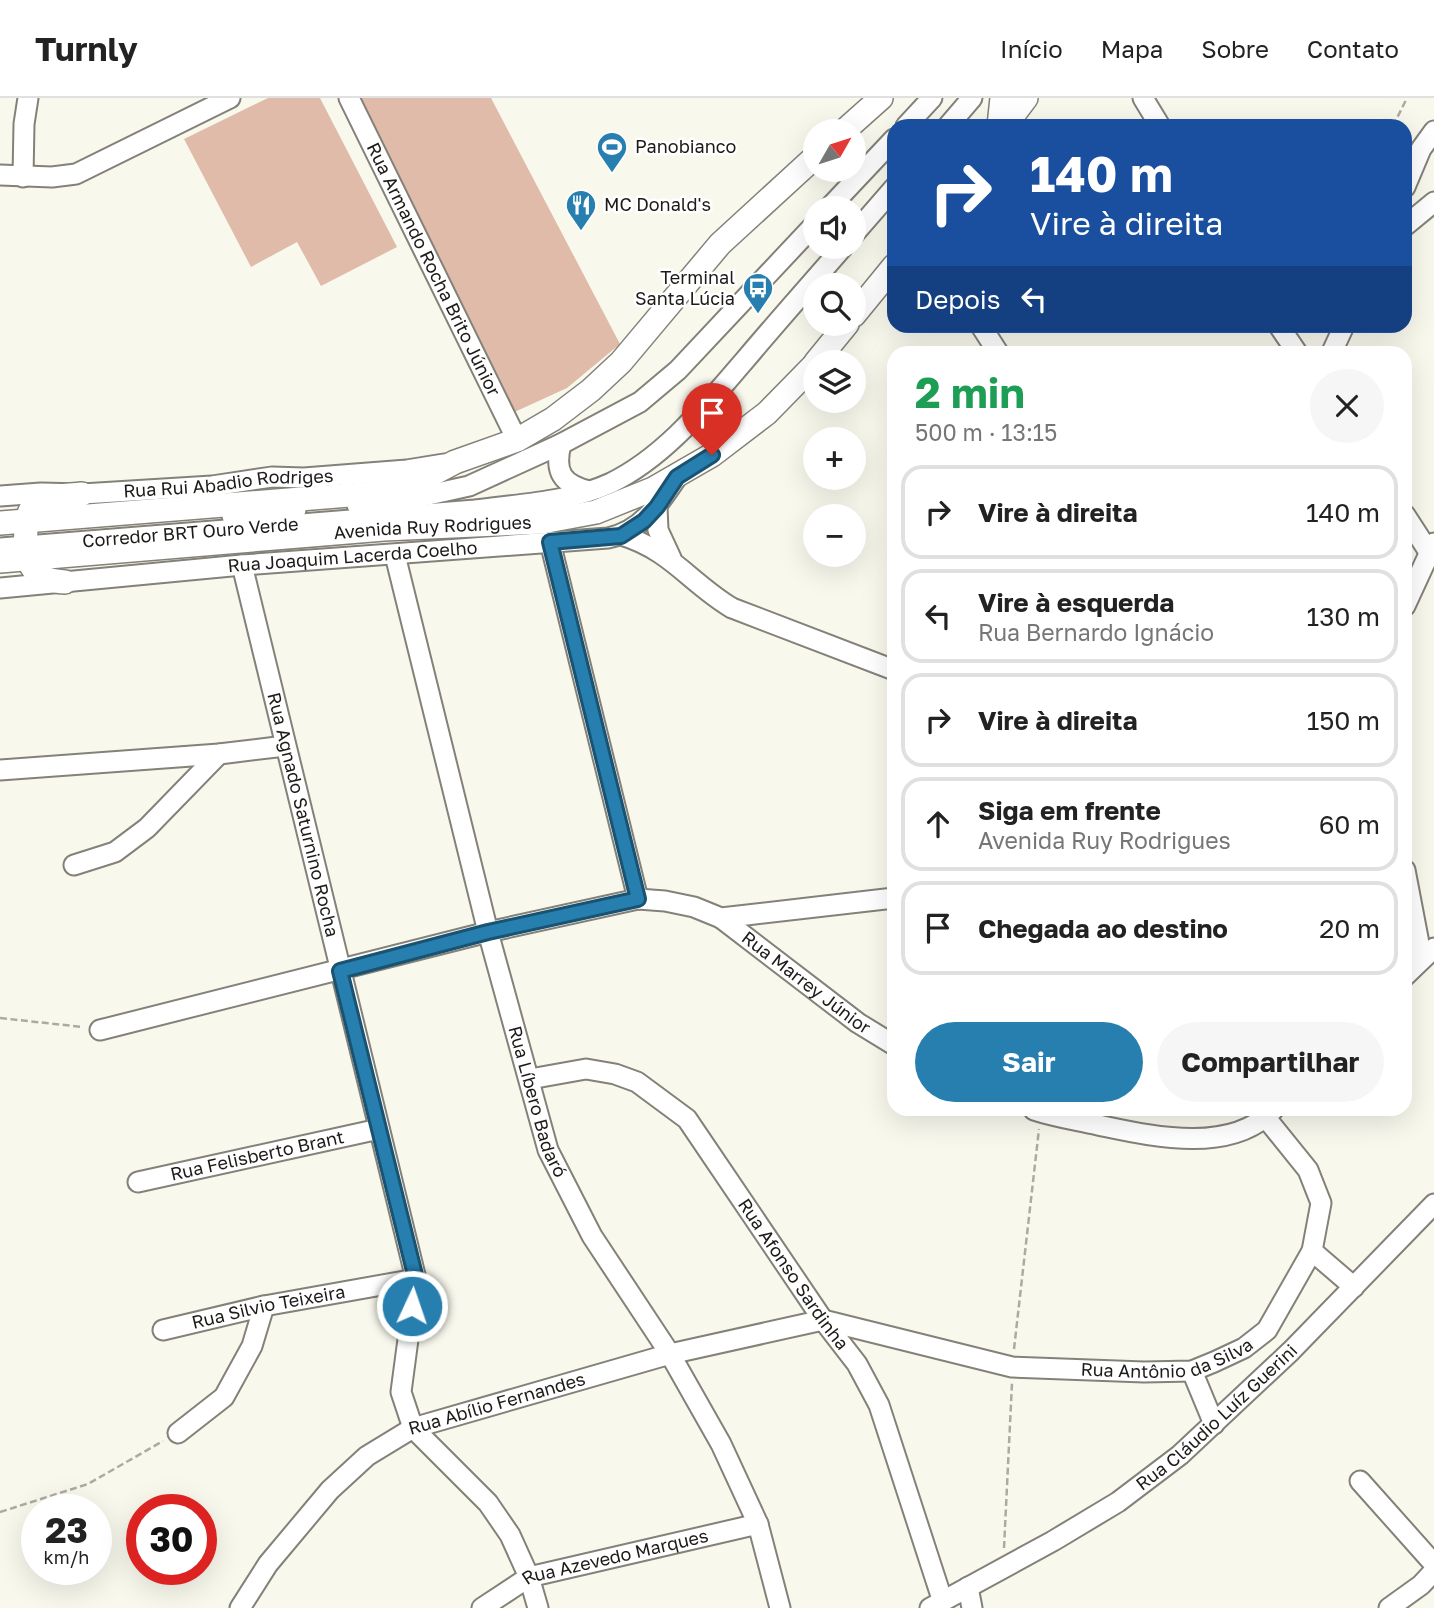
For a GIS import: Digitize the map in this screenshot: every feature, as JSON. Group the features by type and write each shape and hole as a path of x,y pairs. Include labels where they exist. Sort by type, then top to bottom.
{"main road":[{"path":"857,119 881,98"},
{"path":"1001,119 1002,98"},
{"path":"1010,119 1026,98"},
{"name":"Avenida Ruy Rodrigues","path":"0,561 27,540 375,493 421,480 455,462 517,440 553,419 591,390 621,362 720,244 803,168"},
{"path":"866,300 887,274"},
{"name":"Avenida Ruy Rodrigues","path":"826,350 837,336"},
{"name":"Avenida Ruy Rodrigues","path":"0,523 27,540 542,522 596,512 643,494 677,477 745,432 803,378"},
{"path":"65,582 42,577 31,567 27,540 29,511 39,502 53,497 82,494"}],"street":[{"path":"23,177 24,124 28,98"},
{"path":"0,175 52,177 76,174 230,98"},
{"name":"Rua Armando Rocha Brito Júnior","path":"349,98 517,440"},
{"path":"912,119 932,98"},
{"path":"954,119 972,98"},
{"path":"1143,98 1156,119"},
{"path":"1412,170 1421,149 1434,131"},
{"path":"840,196 887,146"},
{"path":"866,220 887,196"},
{"path":"1412,220 1434,202"},
{"name":"Corredor BRT Ouro Verde","path":"0,548 27,540 410,499 469,486 613,418 658,389 803,237"},
{"name":"Corredor BRT Ouro Verde","path":"0,536 27,540 475,510 553,500 589,491 612,482 640,465 674,438 833,259"},
{"path":"561,444 557,460 561,476 573,487 589,491"},
{"name":"Rua Rui Abadio Rodriges","path":"0,496 212,486 272,477 303,478 384,472 455,462"},
{"path":"621,536 644,521 677,477"},
{"path":"657,507 658,530 671,559"},
{"path":"1412,524 1432,548 1412,591"},
{"path":"621,536 644,542 671,559 710,595 732,608 887,667"},
{"name":"Rua Joaquim Lacerda Coelho","path":"0,588 242,565 621,536"},
{"path":"550,542 638,899"},
{"name":"Rua Líbero Badaró","path":"395,555 488,932 548,1150 592,1236 670,1354 721,1444 758,1524 780,1608"},
{"name":"Rua Agnado Saturnino Rocha","path":"242,565 416,1279 401,1392 413,1428"},
{"path":"0,770 219,754 285,746"},
{"path":"74,865 115,852 146,828 219,754"},
{"path":"1412,895 1428,953 1412,969"},
{"path":"100,1030 488,932 638,899 694,907 721,918 887,899"},
{"name":"Rua Marrey Júnior","path":"721,918 858,1023 887,1041"},
{"name":"Rua Afonso Sardinha","path":"530,1079 586,1069 615,1074 638,1082 687,1119 823,1320 856,1364 880,1405 936,1604"},
{"path":"1060,1116 1178,1138 1211,1137 1238,1132 1266,1116"},
{"name":"Rua Antônio da Silva","path":"823,1320 1013,1367 1192,1371 1244,1348 1267,1330 1312,1251 1321,1203 1308,1170 1271,1116"},
{"name":"Rua Felisberto Brant","path":"138,1182 379,1129"},
{"name":"Rua Cláudio Luíz Guerini","path":"936,1604 1003,1569 1118,1502 1180,1455 1291,1350 1434,1204"},
{"path":"1312,1251 1354,1287"},
{"name":"Rua Silvio Teixeira","path":"163,1330 264,1306 416,1279"},
{"path":"178,1433 224,1397 252,1346 264,1306"},
{"name":"Rua Abílio Fernandes","path":"240,1608 268,1564 330,1490 367,1455 413,1428 670,1354 823,1320"},
{"path":"1267,1330 1291,1350"},
{"path":"1192,1371 1214,1424"},
{"path":"413,1428 488,1503 510,1535 530,1577 538,1608"},
{"path":"1360,1481 1434,1564"},
{"name":"Rua Azevedo Marques","path":"482,1608 530,1577 758,1524"},
{"path":"1389,1608 1434,1571"},
{"path":"968,1587 972,1608"}],"path":[{"path":"1396,119 1407,98"},
{"path":"0,1018 100,1030"},
{"path":"1003,1569 1013,1367 1038,1116"},
{"path":"0,1512 88,1484 178,1433"}],"shaded area":[{"path":"268,98 320,98 397,247 321,286 297,242 251,267 184,139"},
{"path":"347,98 491,98 620,344 567,388 506,416"}],"place":[{"name":"Panobianco","path":"612,174"},
{"name":"MC Donald's","path":"581,232"},
{"name":"Terminal Santa Lúcia","path":"758,315"}],"route":[{"path":"412,1306 416,1279 340,971 488,932 638,899 550,542 621,536 644,521 677,477 712,455"}]}
